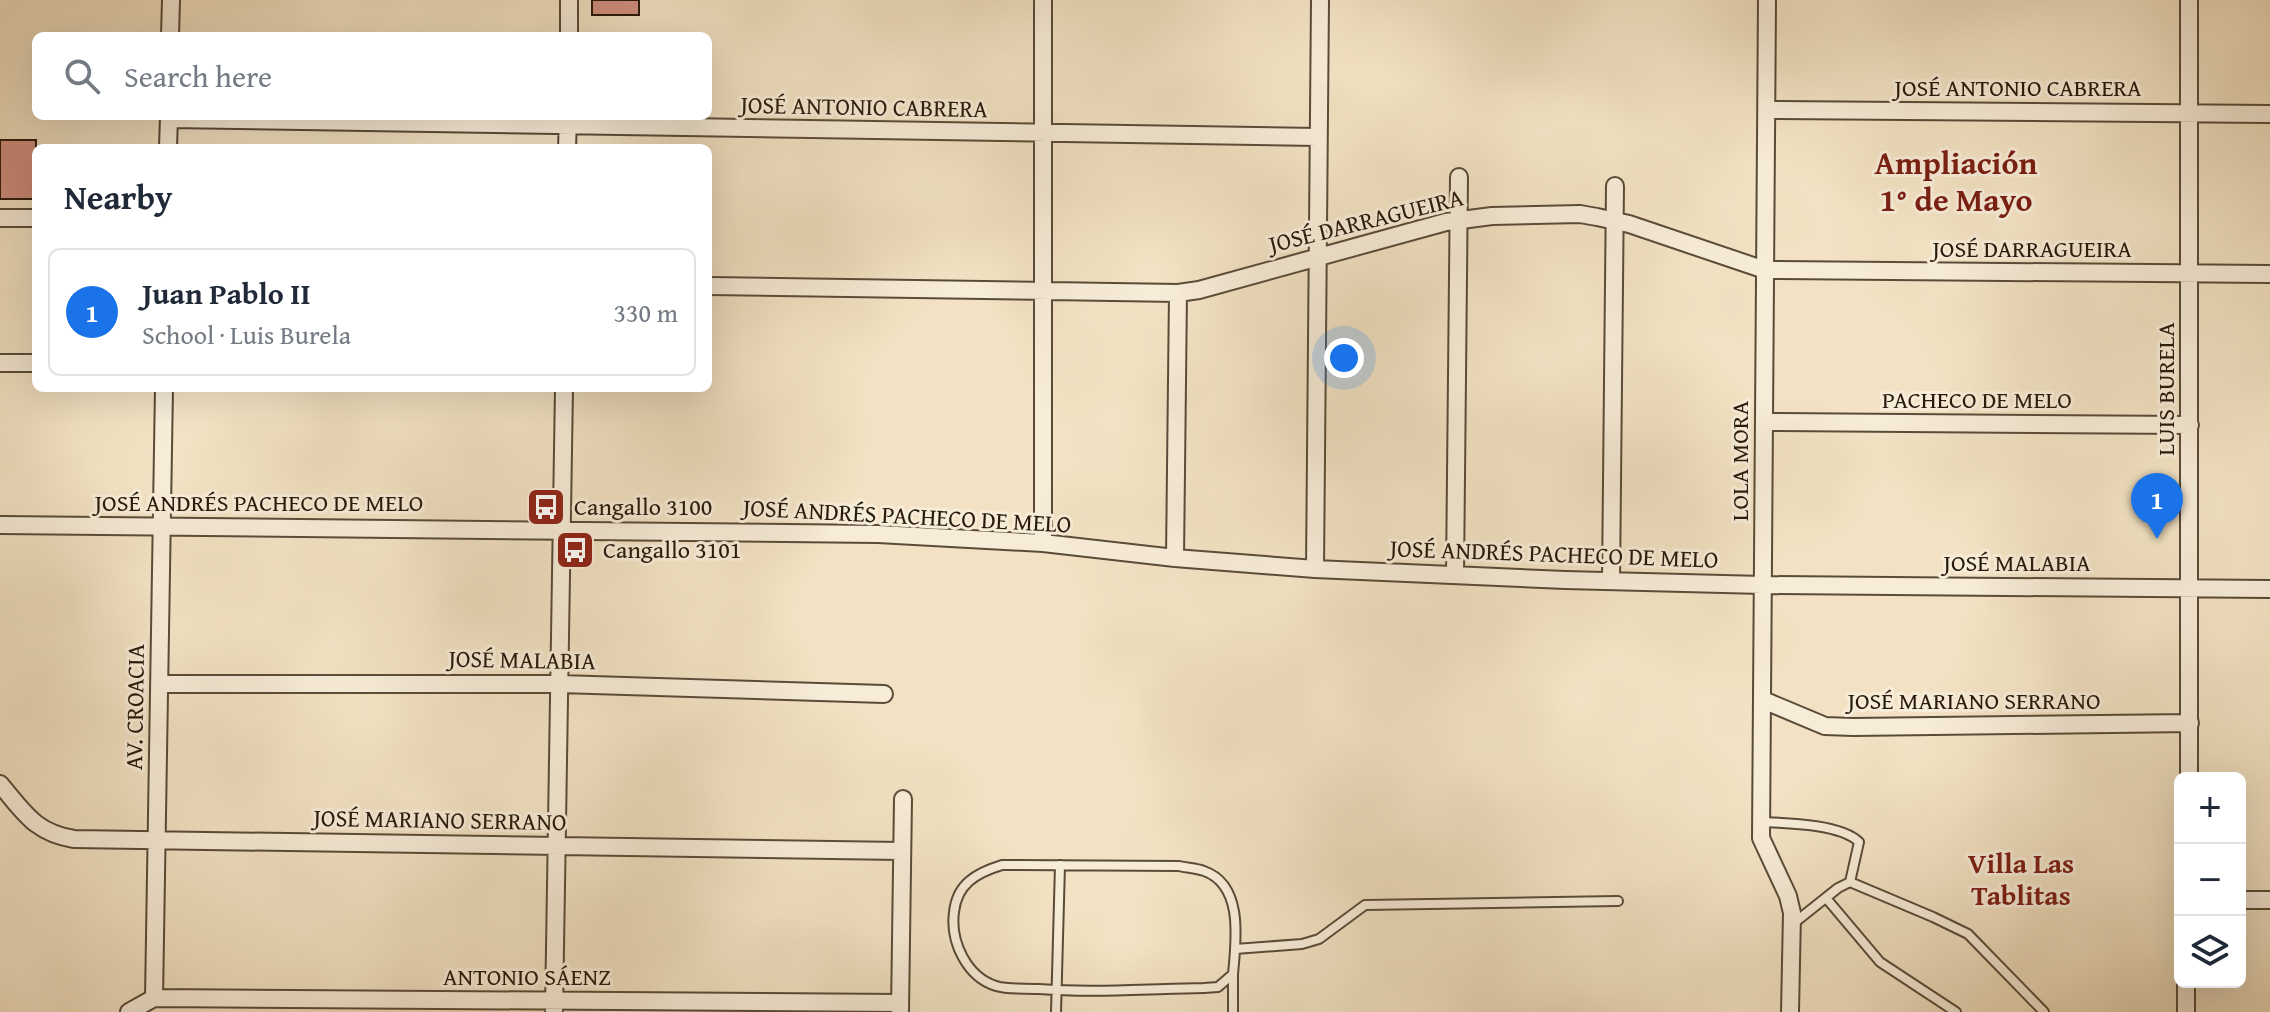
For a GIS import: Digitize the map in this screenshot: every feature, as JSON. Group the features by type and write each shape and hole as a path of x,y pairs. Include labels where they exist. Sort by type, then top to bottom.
{"street":[{"path":"170,32 171,0"},
{"path":"569,0 569,32"},
{"path":"1043,0 1043,543"},
{"path":"1315,569 1320,0"},
{"name":"LOLA MORA","path":"1767,0 1761,838 1788,896 1792,913 1790,1012"},
{"name":"LUIS BURELA","path":"2189,0 2189,772"},
{"name":"JOSÉ ANTONIO CABRERA","path":"1767,110 2270,114"},
{"path":"168,144 169,120"},
{"name":"JOSÉ ANTONIO CABRERA","path":"368,120 1318,137"},
{"path":"567,144 568,122"},
{"path":"1455,575 1459,177"},
{"path":"1611,581 1615,186"},
{"name":"JOSÉ DARRAGUEIRA","path":"712,286 1178,293 1458,220 1580,214 1615,221 1765,270 2270,274"},
{"path":"0,218 32,218"},
{"path":"1175,558 1178,293"},
{"path":"0,363 32,363"},
{"name":"AV. CROACIA","path":"154,998 164,392"},
{"path":"554,1007 564,392"},
{"name":"PACHECO DE MELO","path":"1764,422 2190,425"},
{"name":"JOSÉ ANDRÉS PACHECO DE MELO","path":"0,525 878,534 1043,543 1315,569 1763,585"},
{"name":"JOSÉ MALABIA","path":"1763,585 2270,589"},
{"name":"JOSÉ MALABIA","path":"159,684 560,684 884,694"},
{"name":"JOSÉ MARIANO SERRANO","path":"1763,700 1825,726 2190,723"},
{"name":"JOSÉ MARIANO SERRANO","path":"0,784 28,818 54,836 74,839 902,851"},
{"path":"900,1007 903,799"},
{"path":"2246,900 2270,900"},
{"path":"2186,988 2186,1012"},
{"path":"129,1012 154,998"},
{"name":"ANTONIO SÁENZ","path":"154,998 554,1007 900,1007"}],"lane":[{"path":"1762,822 1796,824 1851,835 1859,842 1850,882 1792,925"},
{"path":"1233,974 1218,987 1204,988 1057,990 998,987 981,979 965,961 956,941 953,916 956,897 968,881 981,871 1002,865 1179,866 1206,872 1217,879 1228,893 1235,919 1233,1012"},
{"path":"1056,1012 1060,865"},
{"path":"1850,882 1968,934 2044,1012"},
{"path":"1826,898 1880,962 1956,1012"},
{"path":"1235,949 1302,944 1319,939 1365,905 1618,901"}],"building":[{"path":"592,0 639,0 639,15 592,15"},
{"path":"0,140 36,140 36,144 32,144 32,199 0,199"}],"place":[{"name":"Cangallo 3100","path":"546,507"},
{"name":"Juan Pablo II","path":"2157,539"},
{"name":"Cangallo 3101","path":"575,550"}],"district":[{"name":"Ampliación 1° de Mayo","path":"1956,182"},
{"name":"Villa Las Tablitas","path":"2021,879"}]}
